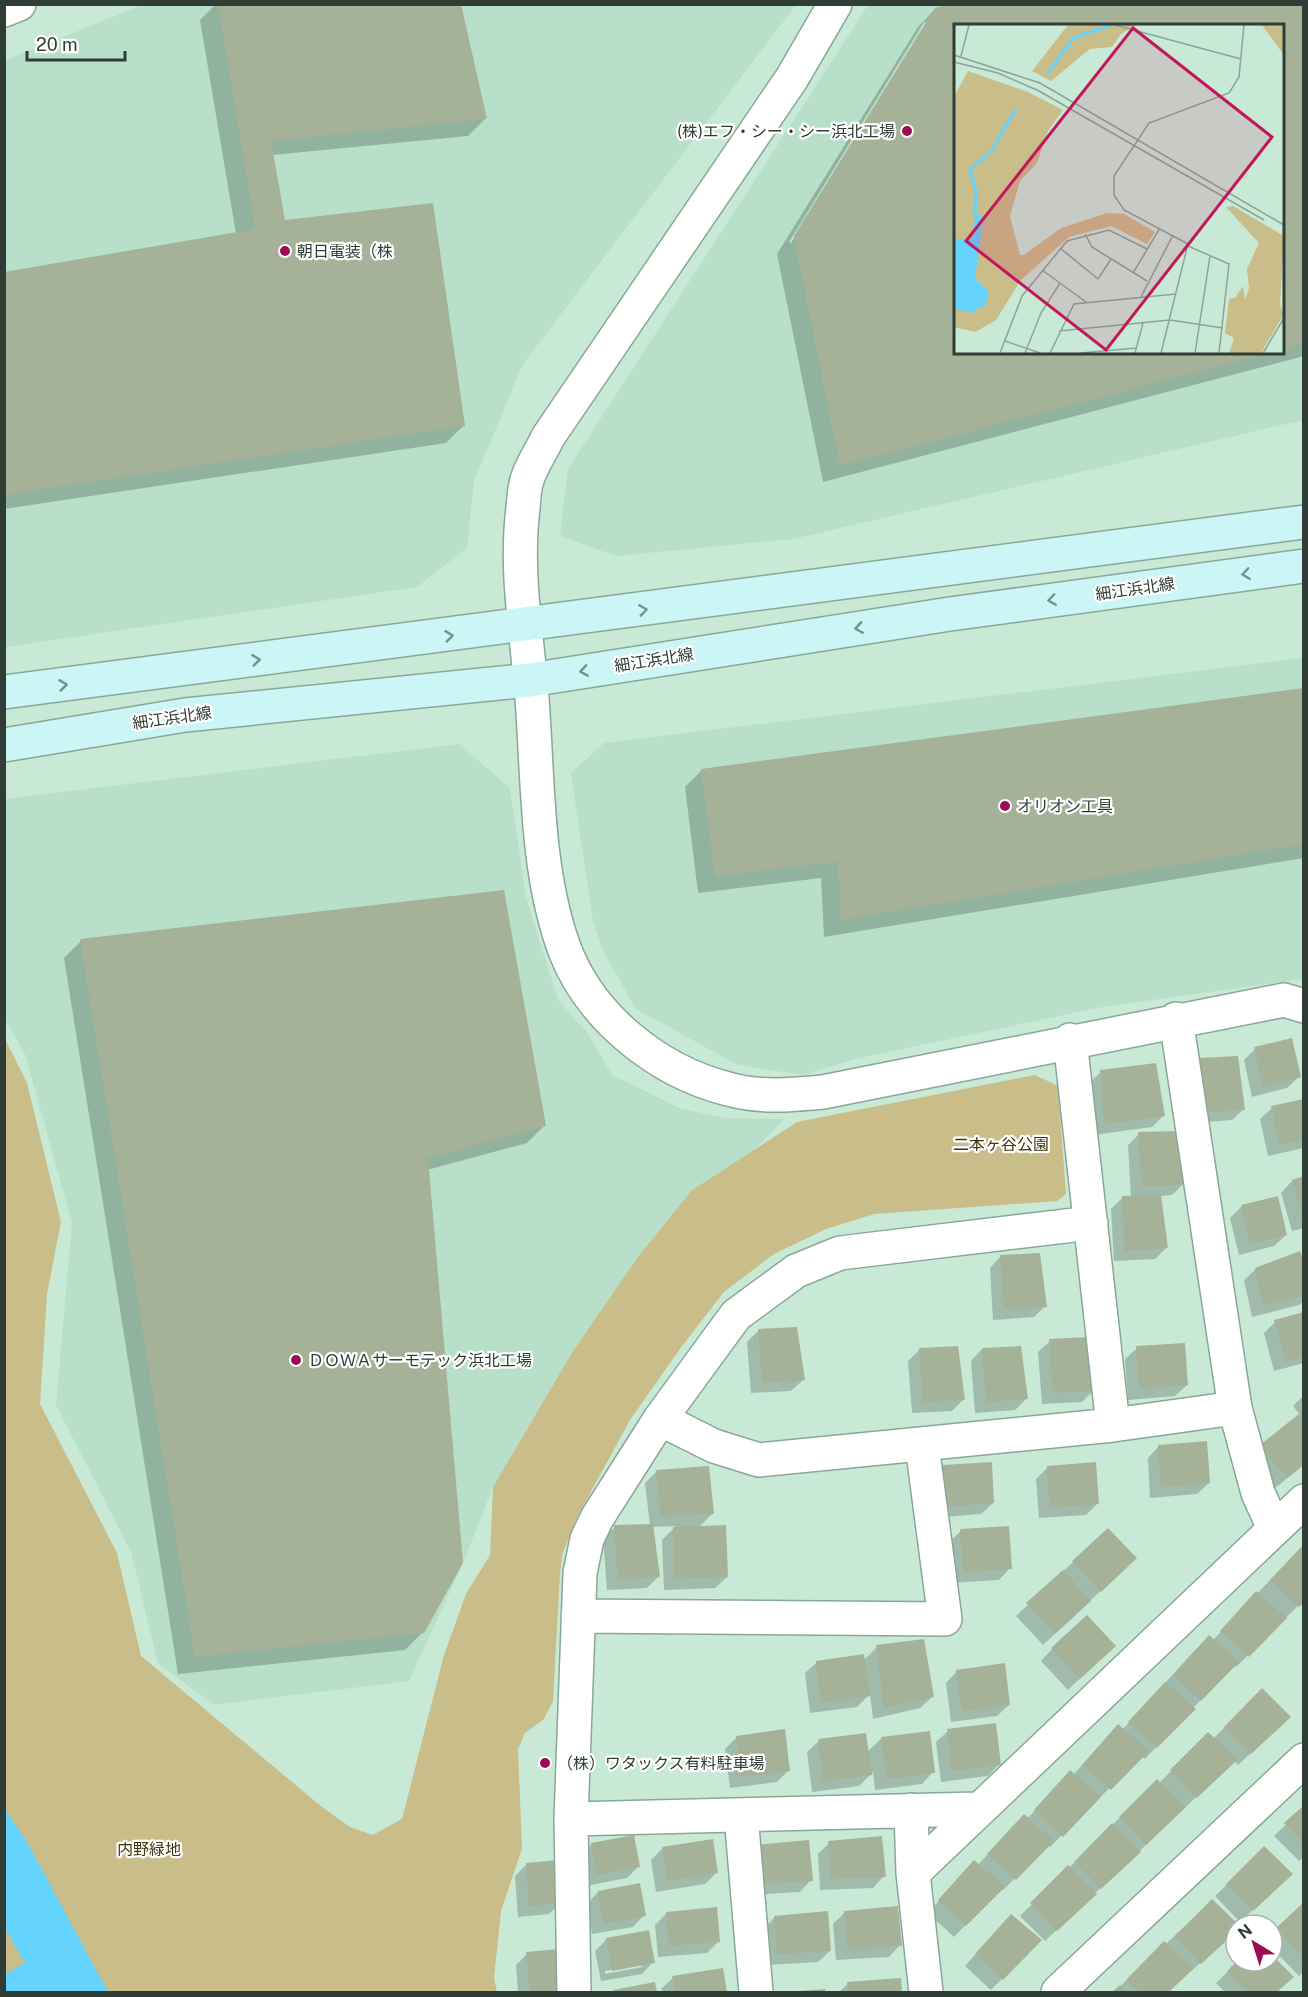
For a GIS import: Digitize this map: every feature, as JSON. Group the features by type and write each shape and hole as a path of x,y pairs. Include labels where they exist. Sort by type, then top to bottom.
{"main road":[{"path":"4,692 523,626 1304,522"},
{"name":"細江浜北線","path":"4,745 185,715 530,680 950,614 1304,566"}],"street":[{"path":"4,10 19,4"},
{"path":"835,4 792,78 548,437 527,479 518,546 523,626 530,680 543,845 552,902 563,946 584,986 614,1024 651,1054 690,1076 729,1090 778,1096 822,1092 1070,1040 1284,1000 1304,1006"},
{"path":"1176,1019 1235,1408 1258,1493 1274,1528"},
{"path":"1070,1040 1113,1425"},
{"path":"574,1992 571,1819 580,1573 587,1539 597,1518 660,1419 736,1315 777,1282 816,1261 840,1253 1091,1223"},
{"path":"660,1419 714,1446 759,1460 1113,1425 1235,1408"},
{"path":"578,1616 945,1619 922,1445"},
{"path":"914,1873 978,1809 1304,1501"},
{"path":"1058,1992 1304,1760"},
{"path":"571,1819 978,1809"},
{"path":"911,1810 914,1873 926,1992"},
{"path":"741,1815 756,1992"}],"shaded area":[{"path":"142,5 796,5 523,364 474,481 467,548 417,587 5,647 4,61"},
{"path":"868,5 1303,5 1303,420 793,539 616,556 560,536 568,469"},
{"path":"1303,658 1303,979 1102,1007 855,1059 803,1075 738,1065 636,1009 603,951 593,921 571,773 604,743"},
{"path":"459,744 510,788 526,897 558,1000 586,1031 612,1075 679,1108 723,1118 784,1119 742,1163 691,1191 638,1257 573,1351 493,1487 463,1563 409,1681 214,1705 158,1663 131,1552 56,1405 72,1223 25,1054 5,1019 4,799"}],"green space":[{"name":"内野緑地","path":"4,1037 27,1083 61,1222 47,1294 40,1404 117,1553 141,1656 322,1807 350,1827 373,1835 402,1819 444,1655 466,1594 490,1555 493,1487 573,1351 638,1257 691,1191 797,1122 1035,1075 1058,1086 1066,1194 1057,1201 874,1214 826,1229 774,1254 724,1292 682,1346 630,1420 575,1521 562,1556 553,1701 544,1719 525,1733 518,1749 522,1849 501,1911 494,1978 497,1992 5,1992"}],"water":[{"path":"4,1808 27,1842 108,1992 5,1992 5,1974 25,1963 5,1929"}],"building":[{"name":"朝日電装（株","path":"218,4 461,4 487,119 271,141 285,220 433,203 465,426 4,495 4,272 255,229"},
{"name":"(株)エフ・シー・シー浜北工場","path":"947,4 1304,4 1304,344 1284,349 1284,24 954,24 954,354 1265,354 840,466 794,236 935,8"},
{"name":"オリオン工具","path":"1304,688 1304,844 841,920 838,862 715,876 701,769"},
{"name":"ＤＯＷＡサーモテック浜北工場","path":"504,890 546,1126 428,1158 463,1563 424,1633 195,1657 80,939"},
{"path":"1292,1038 1301,1077 1263,1086 1254,1047"},
{"path":"1238,1056 1245,1110 1203,1112 1199,1058"},
{"path":"1156,1063 1165,1116 1104,1124 1100,1070"},
{"path":"1304,1099 1304,1140 1280,1145 1271,1106"},
{"path":"1178,1131 1185,1184 1142,1187 1138,1132"},
{"path":"1304,1176 1304,1219 1303,1219 1292,1180"},
{"path":"1161,1195 1168,1248 1125,1251 1122,1196"},
{"path":"1278,1196 1287,1235 1250,1244 1241,1205"},
{"path":"1300,1251 1304,1263 1304,1296 1263,1306 1255,1268"},
{"path":"1040,1253 1047,1307 1004,1309 1000,1255"},
{"path":"1304,1312 1304,1356 1286,1361 1274,1320"},
{"path":"797,1327 805,1380 762,1383 758,1329"},
{"path":"1088,1337 1095,1391 1053,1393 1049,1339"},
{"path":"1185,1343 1188,1385 1139,1389 1136,1346"},
{"path":"958,1346 965,1400 923,1402 919,1348"},
{"path":"1021,1346 1028,1399 986,1402 982,1348"},
{"path":"1299,1414 1304,1420 1304,1464 1287,1478 1260,1445"},
{"path":"1207,1441 1210,1483 1161,1487 1158,1445"},
{"path":"992,1462 994,1503 945,1507 943,1465"},
{"path":"1096,1462 1099,1504 1050,1508 1047,1466"},
{"path":"709,1466 714,1514 661,1516 656,1470"},
{"path":"653,1524 660,1577 618,1580 614,1525"},
{"path":"726,1525 728,1577 674,1579 673,1527"},
{"path":"1009,1526 1012,1569 963,1572 960,1529"},
{"path":"1108,1528 1137,1558 1101,1592 1072,1561"},
{"path":"1304,1544 1304,1602 1299,1607 1270,1580"},
{"path":"1063,1570 1091,1601 1055,1634 1026,1603"},
{"path":"1256,1591 1287,1618 1249,1657 1220,1631"},
{"path":"1087,1615 1116,1646 1080,1679 1051,1648"},
{"path":"1209,1635 1239,1662 1201,1701 1173,1675"},
{"path":"924,1639 934,1697 884,1708 876,1645"},
{"path":"864,1654 870,1696 821,1703 816,1661"},
{"path":"1005,1663 1010,1705 962,1711 956,1670"},
{"path":"1165,1682 1196,1709 1157,1748 1128,1722"},
{"path":"1262,1688 1291,1717 1251,1754 1224,1727"},
{"path":"996,1723 1001,1765 952,1771 947,1729"},
{"path":"1118,1724 1149,1751 1111,1790 1082,1765"},
{"path":"785,1729 790,1771 741,1777 736,1736"},
{"path":"930,1731 935,1773 887,1779 881,1737"},
{"path":"1208,1732 1237,1760 1197,1798 1170,1770"},
{"path":"866,1733 872,1775 823,1781 818,1739"},
{"path":"1070,1770 1101,1797 1063,1837 1034,1810"},
{"path":"1157,1779 1186,1807 1146,1845 1119,1817"},
{"path":"1304,1805 1304,1843 1284,1823"},
{"path":"1024,1814 1054,1841 1016,1880 987,1854"},
{"path":"1112,1823 1141,1852 1101,1889 1074,1862"},
{"path":"634,1835 640,1867 597,1875 591,1843"},
{"path":"882,1836 886,1877 831,1879 828,1841"},
{"path":"713,1839 718,1873 668,1881 662,1847"},
{"path":"809,1840 813,1881 758,1884 755,1845"},
{"path":"1264,1846 1293,1874 1253,1911 1226,1884"},
{"path":"559,1860 563,1903 529,1906 526,1863"},
{"path":"974,1860 1005,1887 966,1926 938,1900"},
{"path":"1068,1865 1097,1894 1057,1931 1030,1903"},
{"path":"640,1883 646,1916 603,1924 598,1891"},
{"path":"1212,1899 1227,1913 1224,1913 1224,1943 1201,1964 1174,1937"},
{"path":"1304,1902 1304,1957 1284,1936 1284,1921"},
{"path":"898,1906 902,1946 847,1949 844,1911"},
{"path":"717,1907 720,1942 669,1946 666,1912"},
{"path":"828,1911 831,1951 777,1954 774,1916"},
{"path":"1011,1914 1042,1940 1003,1980 975,1954"},
{"path":"649,1930 655,1963 612,1971 606,1938"},
{"path":"1164,1941 1193,1969 1169,1992 1139,1992 1126,1980"},
{"path":"560,1949 564,1992 530,1992 526,1952"},
{"path":"1284,1967 1294,1977 1277,1992 1248,1992 1229,1973 1284,1973"},
{"path":"723,1968 727,1992 675,1992 672,1976"},
{"path":"901,1978 902,1992 848,1992 847,1982"},
{"path":"655,1982 657,1992 613,1992 613,1990"},
{"path":"1120,1985 1127,1992 1112,1992"},
{"path":"825,1989 826,1992 799,1992 799,1991"}],"place":[{"name":"(株)エフ・シー・シー浜北工場","path":"907,131"},
{"name":"朝日電装（株","path":"285,251"},
{"name":"オリオン工具","path":"1005,806"},
{"name":"ＤＯＷＡサーモテック浜北工場","path":"296,1360"},
{"name":"（株）ワタックス有料駐車場","path":"545,1763"}],"park label":[{"name":"二本ヶ谷公園","path":"1001,1144"}]}
